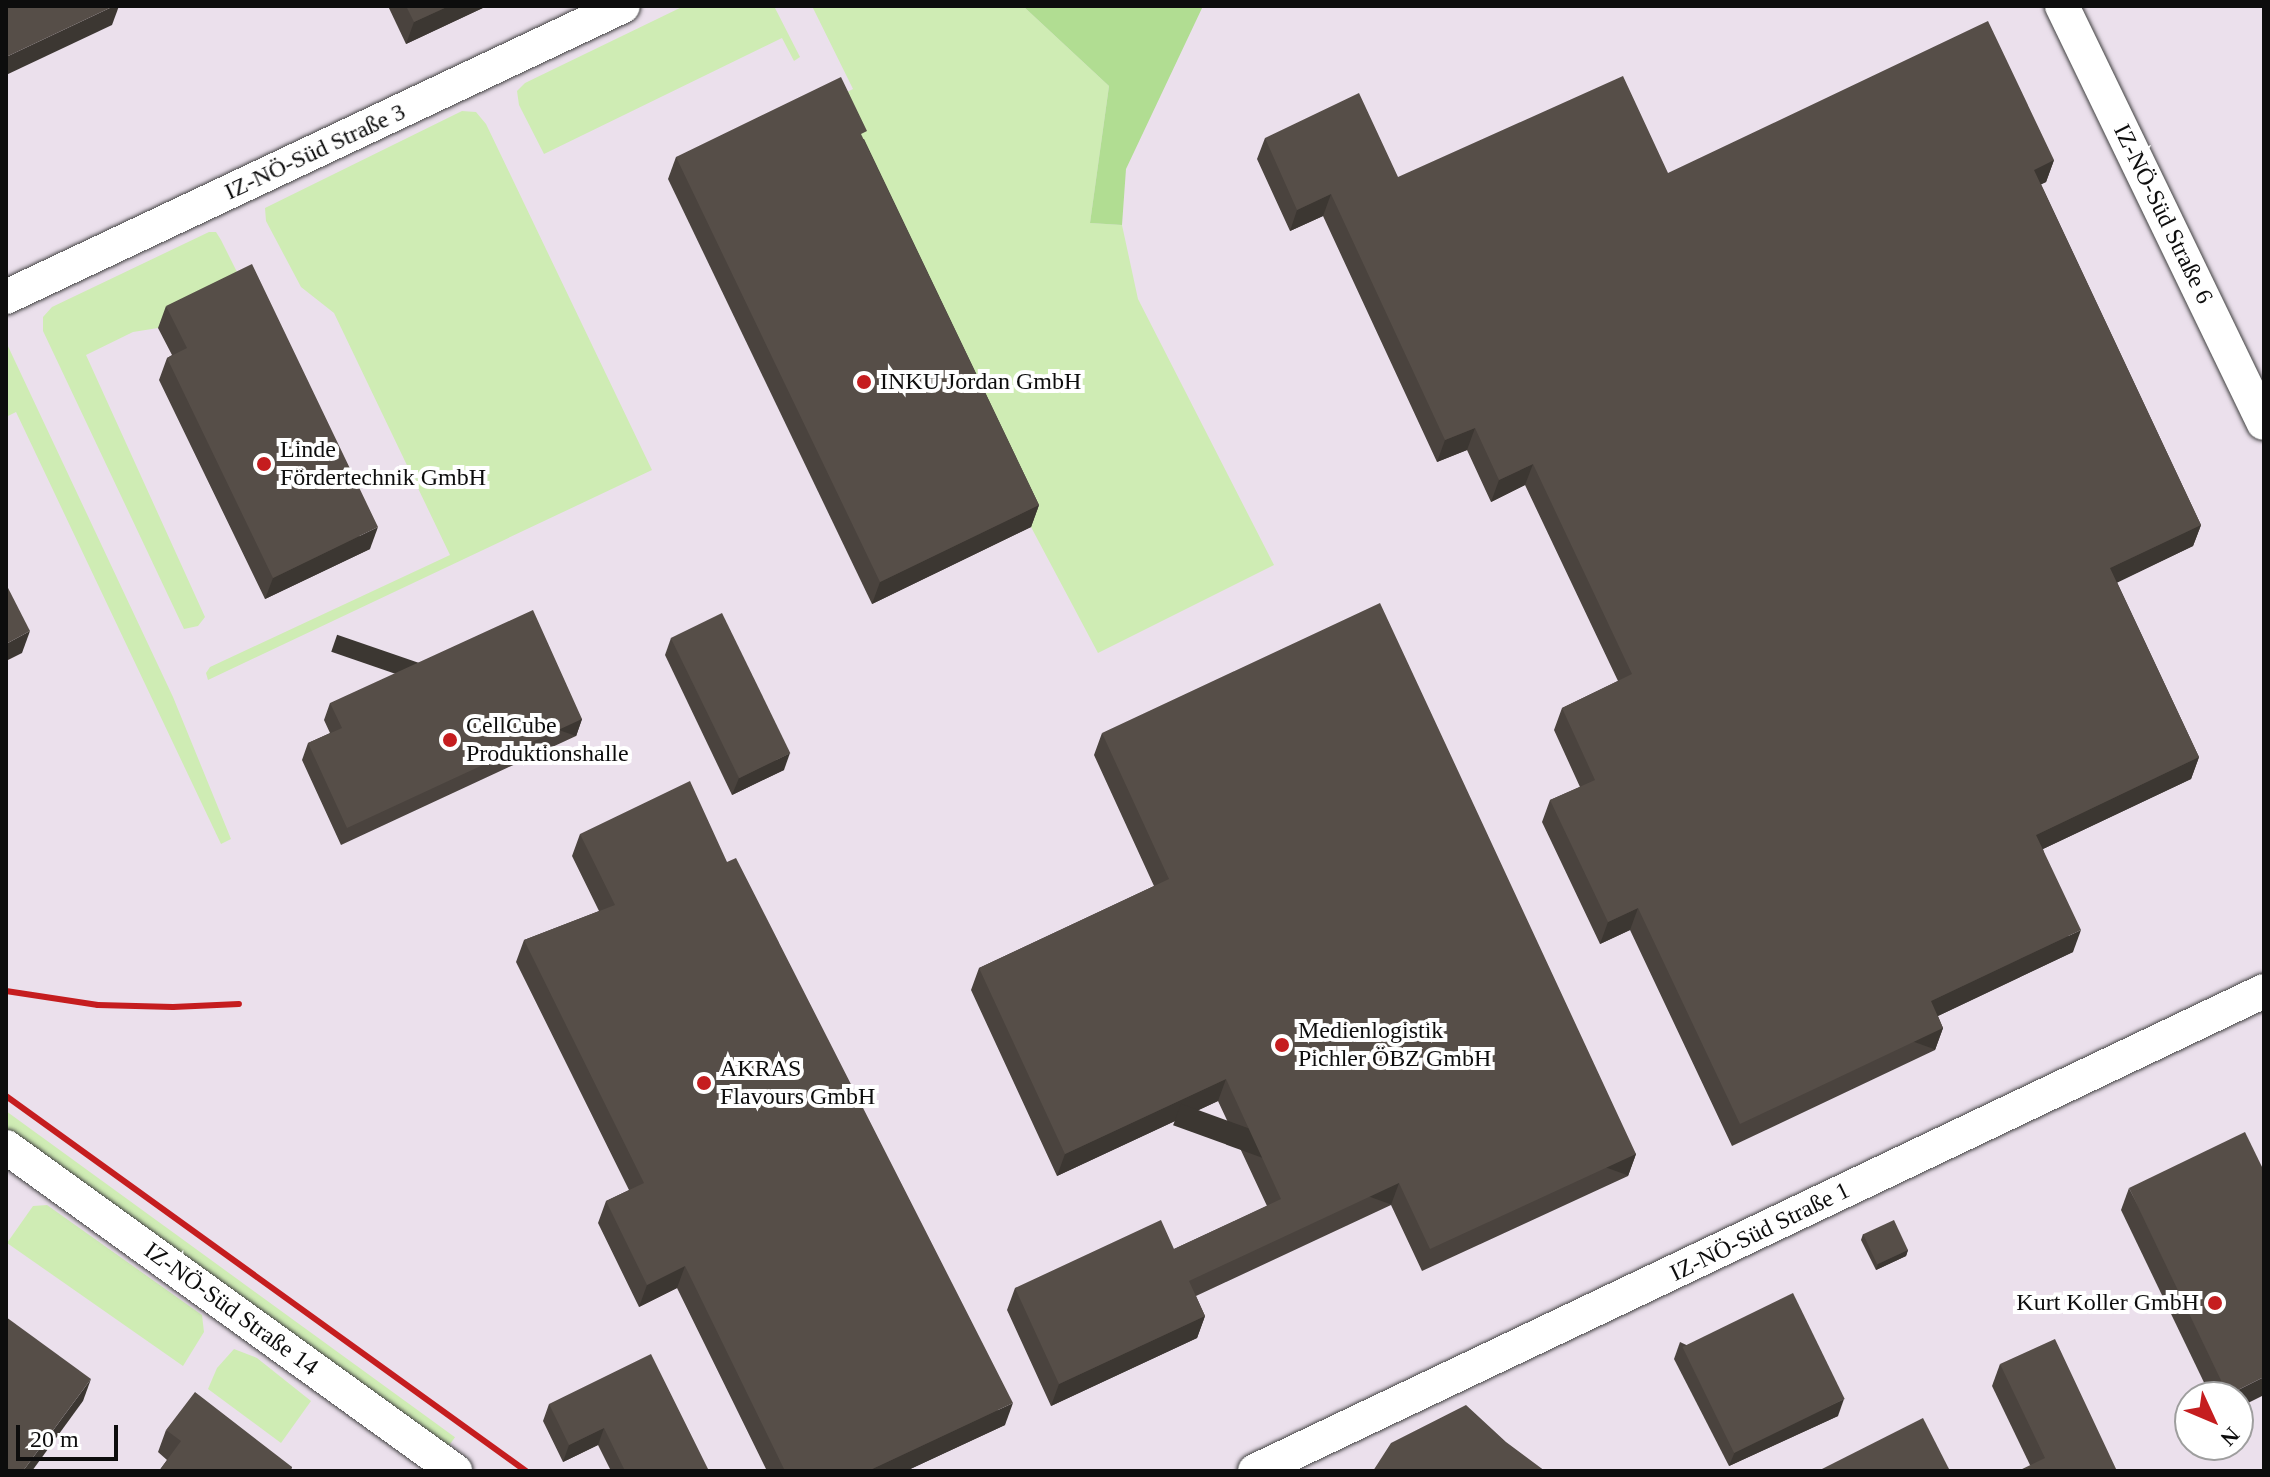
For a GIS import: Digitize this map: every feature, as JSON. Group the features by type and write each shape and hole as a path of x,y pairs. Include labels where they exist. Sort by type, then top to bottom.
{"street":[{"name":"IZ-NÖ-Süd Straße 3","path":"6,297 623,6"},
{"name":"IZ-NÖ-Süd Straße 6","path":"2062,6 2264,423"},
{"name":"IZ-NÖ-Süd Straße 1","path":"1255,1471 2264,991"},
{"name":"IZ-NÖ-Süd Straße 14","path":"6,1147 455,1471"}],"shaded area":[{"path":"6,6 2264,6 2264,1471 6,1471"}],"green space":[{"path":"684,6 774,6 800,57 794,61 782,38 544,154 519,105 517,91 525,83"},
{"path":"812,6 1023,6 1109,86 1090,223 1122,225 1138,299 1274,565 1098,653 1031,527 833,99 853,89"},
{"path":"1023,6 1203,6 1126,169 1122,225 1090,223 1109,86"},
{"path":"462,111 476,112 486,124 652,470 208,680 206,673 210,667 450,555 334,313 301,287 266,221 265,208"},
{"path":"209,232 216,232 244,286 158,328 133,332 86,355 205,617 198,626 184,629 43,331 43,317 52,307"},
{"path":"6,342 173,697 231,839 221,844 16,412 6,417"},
{"path":"6,1111 455,1437 445,1451 6,1132"},
{"path":"47,1205 202,1315 204,1332 183,1366 7,1243 33,1206"},
{"path":"234,1349 257,1358 311,1401 281,1443 208,1389 217,1368"}],"building":[{"path":"6,6 114,6 6,57"},
{"path":"406,6 449,6 414,22"},
{"path":"1988,21 2054,160 2034,170 2201,525 2110,568 2199,757 2036,835 2081,930 1931,1001 1943,1028 1740,1124 1638,908 1608,922 1550,800 1595,780 1562,708 1632,674 1533,464 1499,480 1475,428 1445,440 1331,194 1297,210 1265,138 1359,93 1398,177 1623,76 1668,173"},
{"name":"INKU Jordan GmbH","path":"841,77 867,131 861,134 1039,505 880,582 676,157"},
{"name":"Linde Fördertechnik GmbH","path":"252,264 378,527 273,578 167,358 187,348 166,306"},
{"path":"6,584 30,631 6,644"},
{"name":"Medienlogistik Pichler ÖBZ GmbH","path":"1380,603 1636,1154 1430,1249 1399,1183 1189,1281 1205,1316 1059,1384 1015,1288 1161,1220 1174,1249 1281,1199 1226,1079 1065,1154 979,968 1169,879 1102,733"},
{"name":"CellCube Produktionshalle","path":"533,610 582,719 347,828 308,743 342,728 330,703"},
{"path":"722,613 790,753 739,778 671,638"},
{"name":"AKRAS Flavours GmbH","path":"690,781 727,862 736,858 1013,1403 868,1471 785,1471 685,1266 647,1285 606,1201 644,1183 524,940 615,905 580,834"},
{"name":"Kurt Koller GmbH","path":"2245,1132 2264,1171 2264,1377 2254,1382 2221,1381 2129,1188"},
{"path":"1894,1220 1908,1250 1877,1264 1863,1234"},
{"path":"1793,1293 1845,1399 1734,1453 1682,1347"},
{"path":"6,1317 91,1379 23,1471 6,1471"},
{"path":"2055,1339 2117,1471 2018,1471 2045,1458 2000,1364"},
{"path":"651,1354 709,1471 625,1471 604,1428 569,1445 549,1404"},
{"path":"195,1392 292,1467 289,1471 159,1471 181,1441 166,1430"},
{"path":"1466,1405 1506,1442 1545,1471 1373,1471 1391,1443"},
{"path":"1923,1418 1950,1471 1818,1471"}],"railway":[{"path":"6,991 98,1005 173,1007 239,1004"},
{"path":"6,1096 526,1471"}],"place":[{"name":"INKU Jordan GmbH","path":"864,382"},
{"name":"Linde Fördertechnik GmbH","path":"264,464"},
{"name":"CellCube Produktionshalle","path":"450,740"},
{"name":"Medienlogistik Pichler ÖBZ GmbH","path":"1282,1045"},
{"name":"AKRAS Flavours GmbH","path":"704,1083"},
{"name":"Kurt Koller GmbH","path":"2215,1303"}]}
